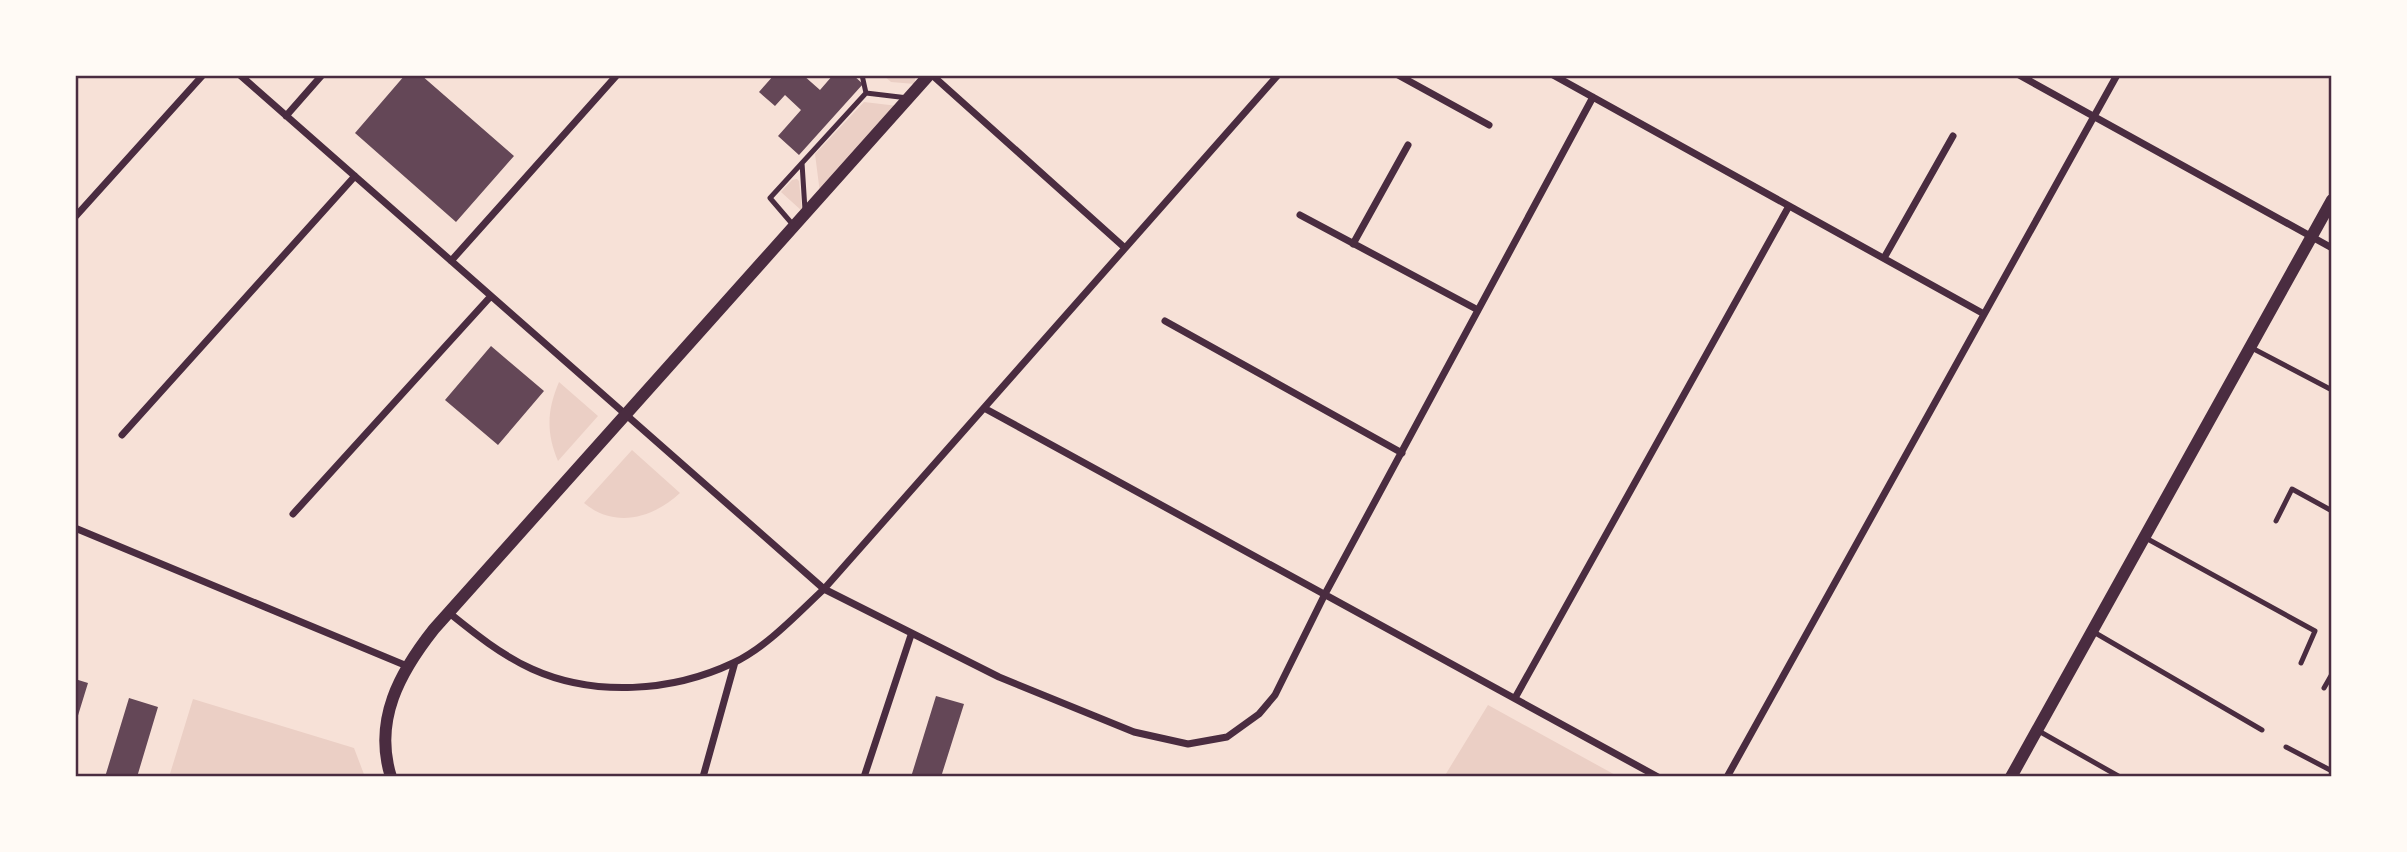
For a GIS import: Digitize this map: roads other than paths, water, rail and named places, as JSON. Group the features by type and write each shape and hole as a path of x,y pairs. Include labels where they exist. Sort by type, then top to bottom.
{"street":[{"path":"75,217 203,75"},
{"path":"240,75 824,589 999,677 1134,732 1188,744 1227,737 1259,714 1286,676 1325,594 1593,97"},
{"path":"286,116 322,75"},
{"path":"451,261 617,75"},
{"path":"391,777 385,743 387,715 395,688 407,666 448,612 930,75 1125,248"},
{"path":"448,612 485,641 533,669 594,686 648,687 710,672 735,662 824,589 1278,75"},
{"path":"1398,75 1489,125"},
{"path":"1553,75 1984,314"},
{"path":"2019,75 2332,248"},
{"path":"1727,777 2117,75"},
{"path":"1884,258 1953,136"},
{"path":"1353,244 1408,145"},
{"path":"122,435 355,176"},
{"path":"2011,777 2332,200"},
{"path":"1514,698 1789,206"},
{"path":"1300,215 1478,310"},
{"path":"293,514 491,296"},
{"path":"1165,321 1402,453"},
{"path":"984,408 1658,777"},
{"path":"75,528 407,666"},
{"path":"864,777 911,635"},
{"path":"703,777 735,662"}],"lane":[{"path":"862,75 866,93"},
{"path":"866,93 909,98"},
{"path":"794,226 770,198 866,93"},
{"path":"802,163 805,214"},
{"path":"2250,347 2332,390"},
{"path":"2276,521 2291,489 2332,511"},
{"path":"2144,537 2315,631 2301,663"},
{"path":"2092,631 2262,730"},
{"path":"2324,688 2332,674"},
{"path":"2036,730 2120,777"},
{"path":"2286,747 2332,771"}]}
